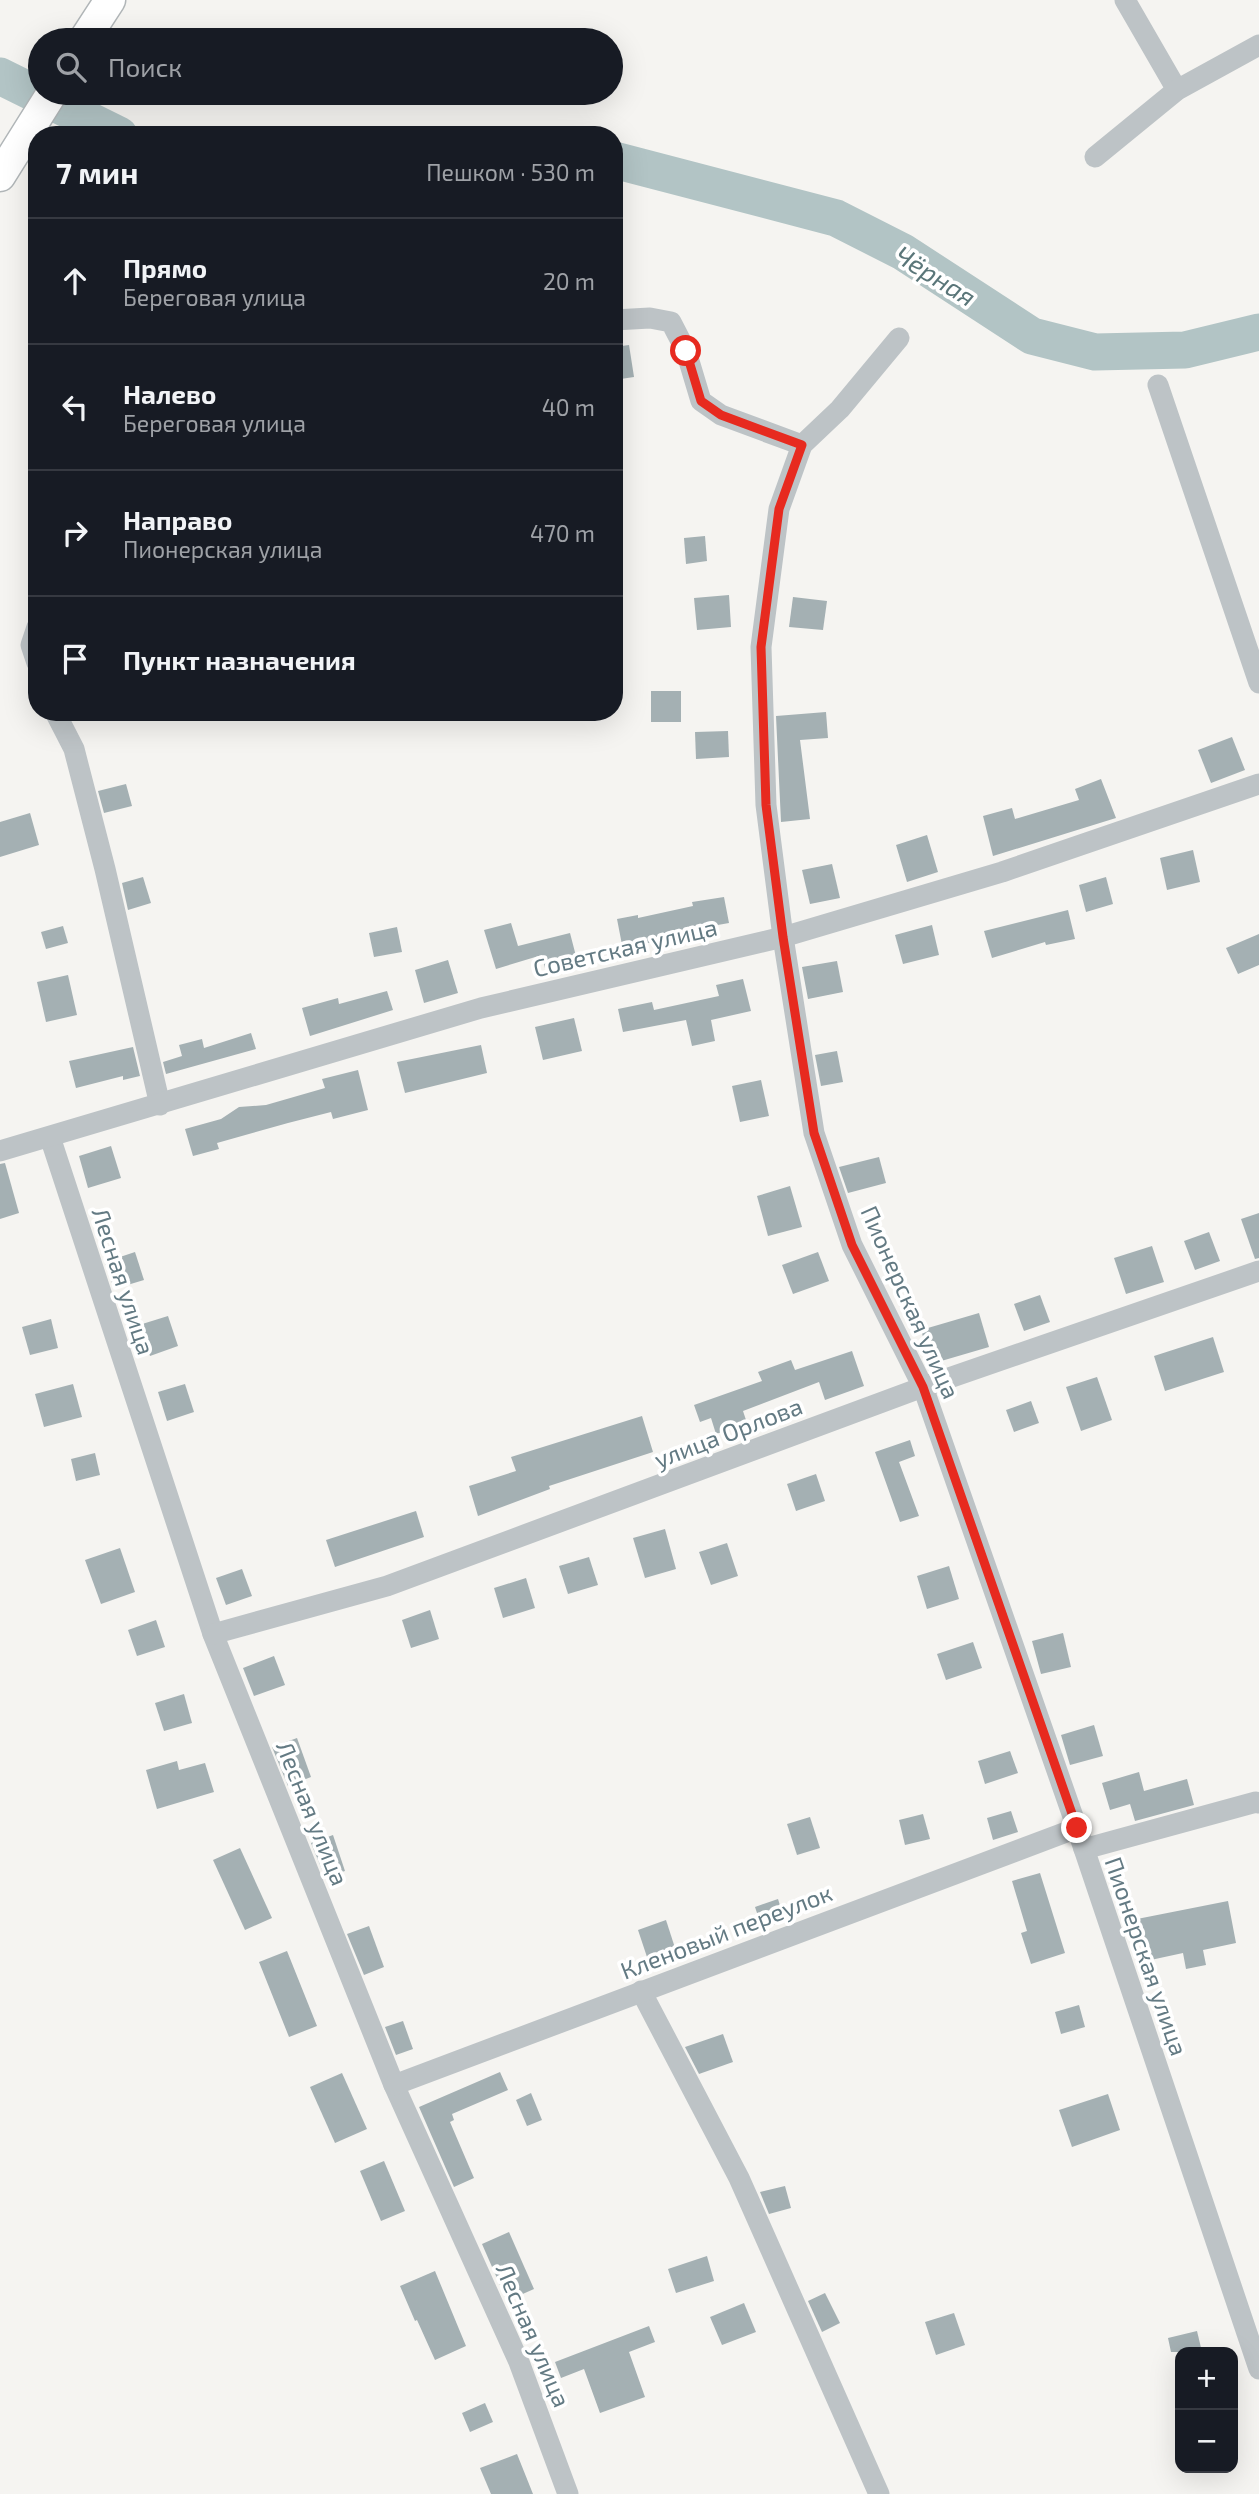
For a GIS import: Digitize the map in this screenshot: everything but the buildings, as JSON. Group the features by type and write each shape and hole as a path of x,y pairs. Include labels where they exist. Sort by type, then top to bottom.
{"highway":[{"path":"92,28 110,0"},
{"path":"31,126 45,105"},
{"path":"4,170 28,132"}],"street":[{"path":"1125,0 1177,90"},
{"path":"1095,157 1177,90 1259,45"},
{"path":"623,320 650,318 671,322 686,351 701,401 721,415 802,445"},
{"name":"Пионерская улица","path":"899,338 840,409 802,445 779,509 761,647 766,805 783,937 814,1133 852,1245 923,1387 1077,1828 1259,2370"},
{"path":"1158,385 1259,683"},
{"path":"60,721 74,749 160,1105"},
{"name":"Советская улица","path":"0,1151 481,1008 783,937 1002,872 1259,784"},
{"name":"Лесная улица","path":"50,1137 213,1634 394,2085 519,2362 568,2494"},
{"name":"улица Орлова","path":"213,1634 387,1586 923,1387 1259,1270"},
{"path":"1084,1849 1259,1803"},
{"name":"Кленовый переулок","path":"394,2085 1077,1828"},
{"path":"641,1992 739,2178 879,2494"}],"waterway":[{"name":"Чёрная","path":"0,76 28,90"},
{"name":"Чёрная","path":"58,105 101,126"},
{"name":"Чёрная","path":"623,162 836,218 903,252 1032,336 1095,352 1185,350 1259,332"}],"route":[{"path":"686,351 701,401 721,415 802,445 779,509 761,647 766,805 783,937 814,1133 852,1245 923,1387 1077,1828"}]}
